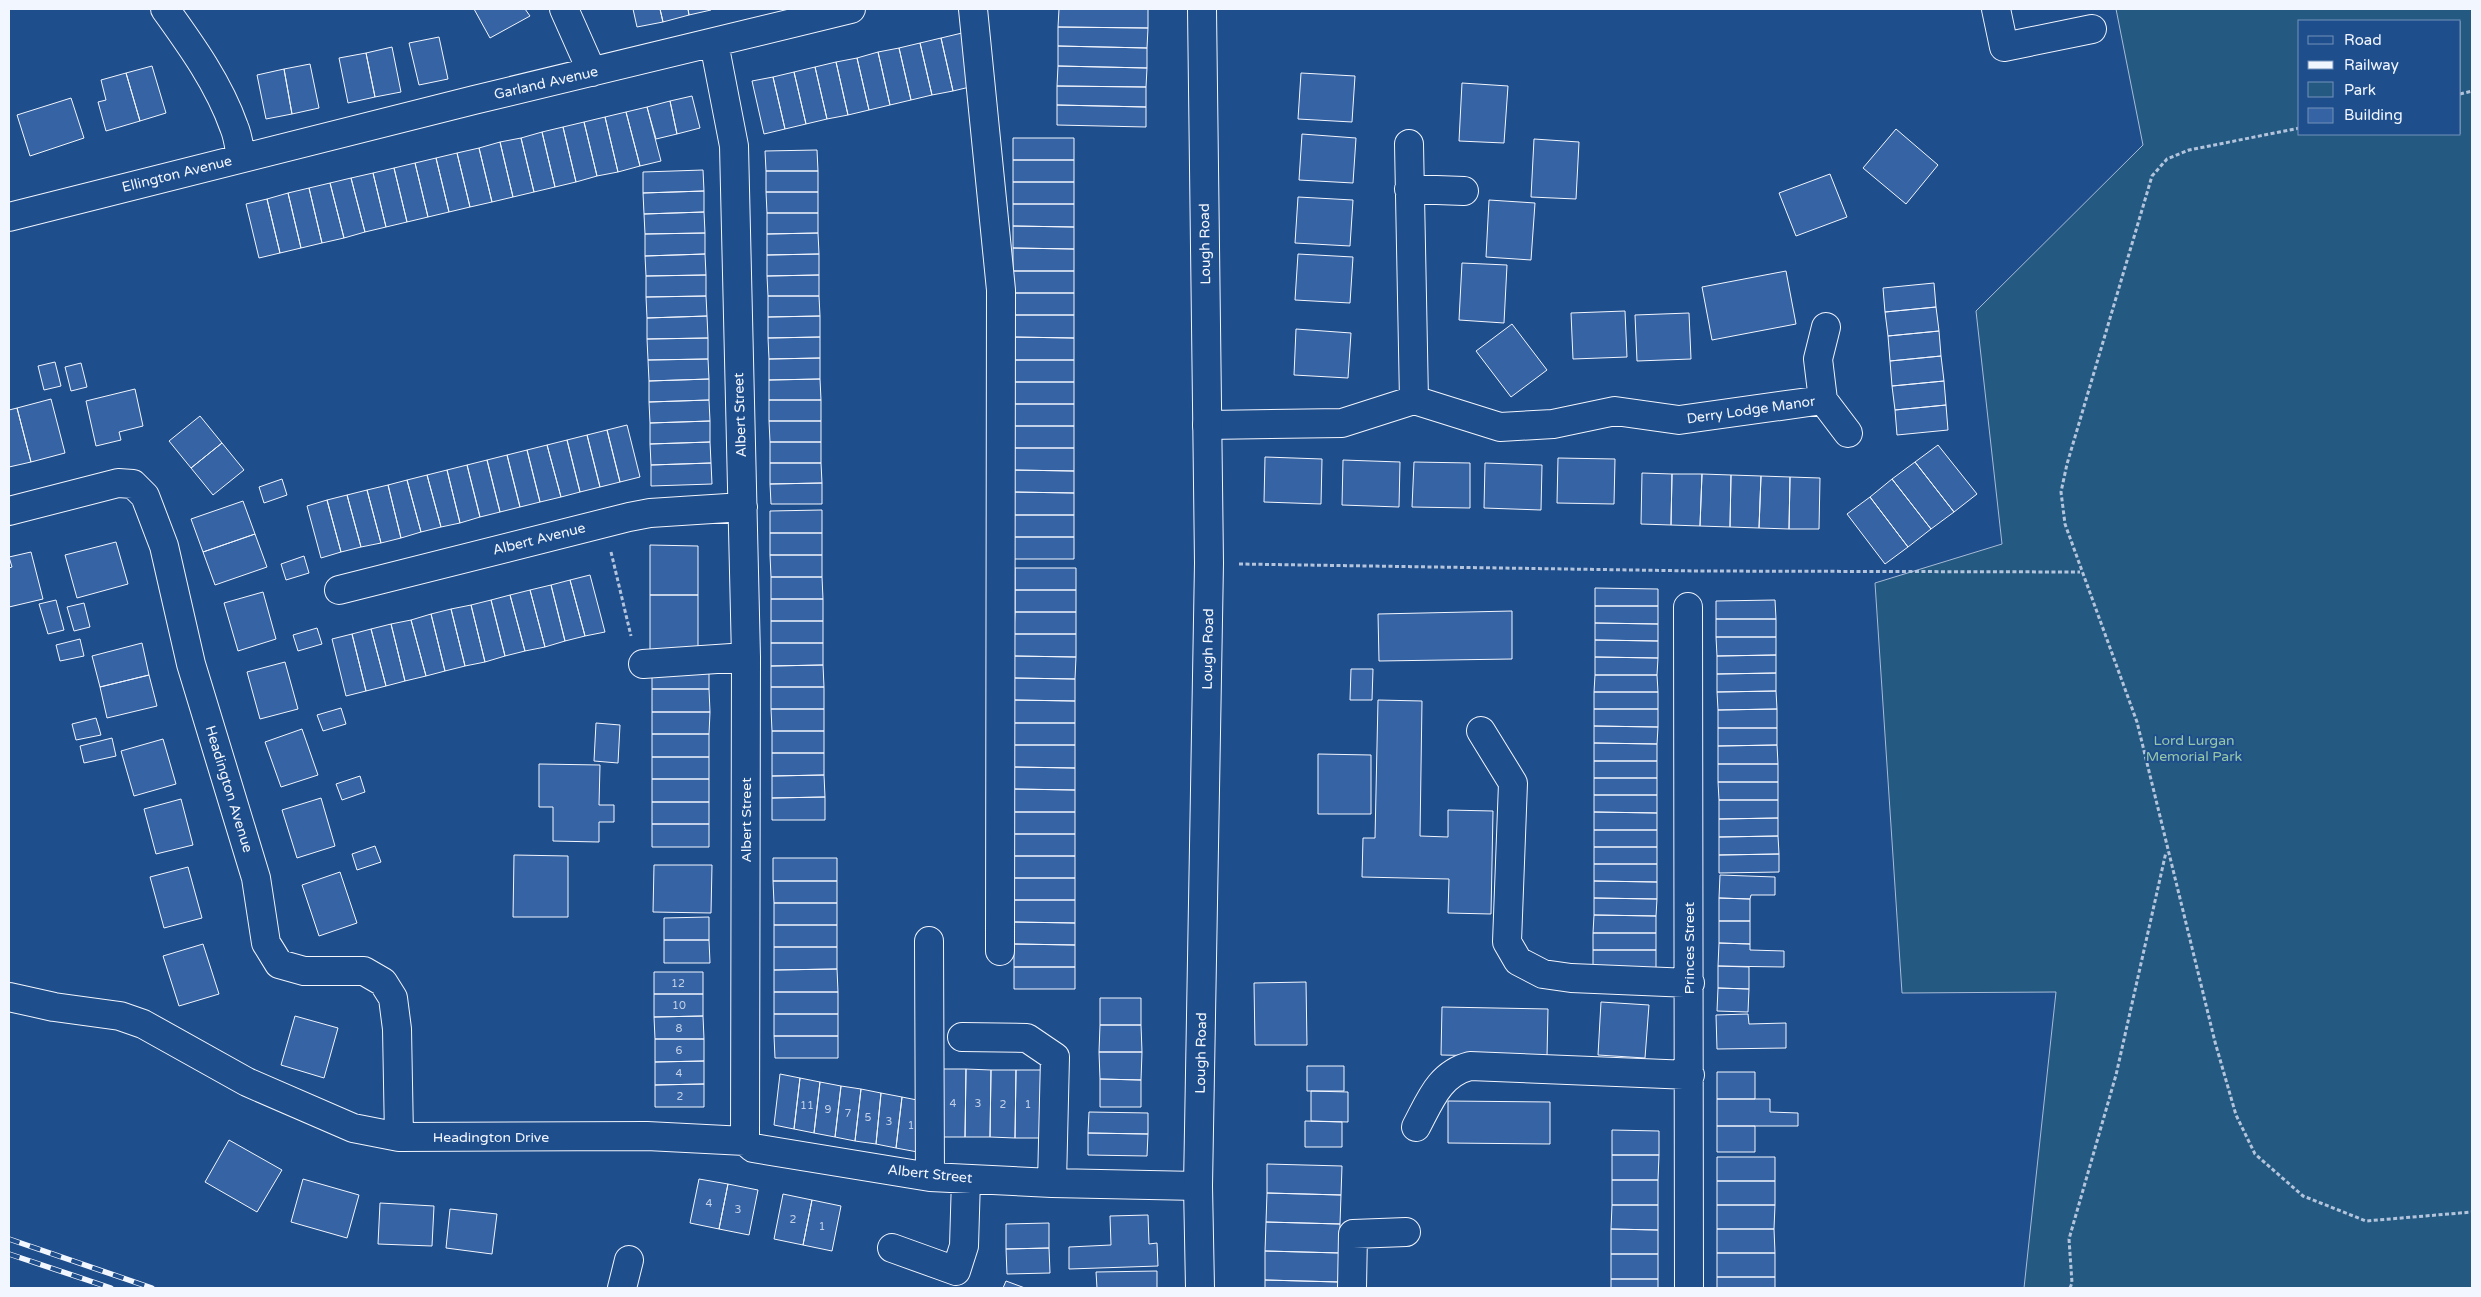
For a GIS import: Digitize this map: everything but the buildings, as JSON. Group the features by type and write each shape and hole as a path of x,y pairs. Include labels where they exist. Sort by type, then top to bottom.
{"street":[{"name":"Ellington Avenue","path":"9,217 241,157 234,127 216,89 194,48 165,9"},
{"path":"564,9 592,72"},
{"name":"Garland Avenue","path":"241,157 714,43 820,14 851,9"},
{"path":"973,9 1001,290 1000,950"},
{"name":"Lough Road","path":"1200,1288 1198,1186 1209,563 1202,9"},
{"path":"1996,9 2004,47 2092,29"},
{"name":"Albert Street","path":"714,43 734,146 746,657 746,1141 752,1148 930,1177 1052,1183 1198,1186"},
{"path":"1208,425 1342,423 1414,400 1409,144"},
{"path":"1409,189 1464,190"},
{"name":"Derry Lodge Manor","path":"1826,327 1818,359 1824,400 1848,433"},
{"name":"Derry Lodge Manor","path":"1414,400 1500,427 1553,424 1615,411 1679,420 1824,400"},
{"name":"Headington Avenue","path":"9,512 118,483 133,484 145,496 164,546 191,664 256,878 266,943 279,964 304,971 364,971 383,982 394,998 397,1028 399,1137"},
{"name":"Albert Avenue","path":"339,590 650,513 743,507"},
{"name":"Princes Street","path":"1688,607 1689,1288"},
{"path":"643,664 746,657"},
{"path":"1481,731 1513,783 1507,942 1518,961 1543,974 1561,977 1690,983"},
{"path":"929,940 930,1177"},
{"name":"Headington Drive","path":"9,997 54,1008 120,1016 143,1024 247,1082 353,1128 399,1137 646,1136 746,1141"},
{"path":"962,1037 1027,1038 1055,1057 1052,1183"},
{"path":"1416,1127 1444,1079 1461,1068 1470,1066 1690,1075"},
{"path":"892,1248 956,1270 964,1246 966,1179"},
{"path":"1352,1288 1353,1234 1406,1232"},
{"path":"622,1288 629,1260"}],"path":[{"path":"2298,128 2189,150 2166,159 2152,176 2067,464 2061,492 2064,524 2136,722 2220,1061 2236,1115 2256,1154 2303,1196 2366,1221 2472,1212"},
{"path":"605,523 628,630 643,664"},
{"path":"1209,563 1697,571 2080,572"},
{"path":"2070,1288 2072,1283 2069,1239 2116,1075 2167,849"}],"green space":[{"name":"Lord Lurgan Memorial Park","path":"2116,9 2472,9 2472,1288 2024,1288 2056,992 1902,993 1875,583 2002,544 1976,311 2143,145"}],"railway":[{"path":"9,1239 152,1288"},
{"path":"9,1254 111,1288"}]}
